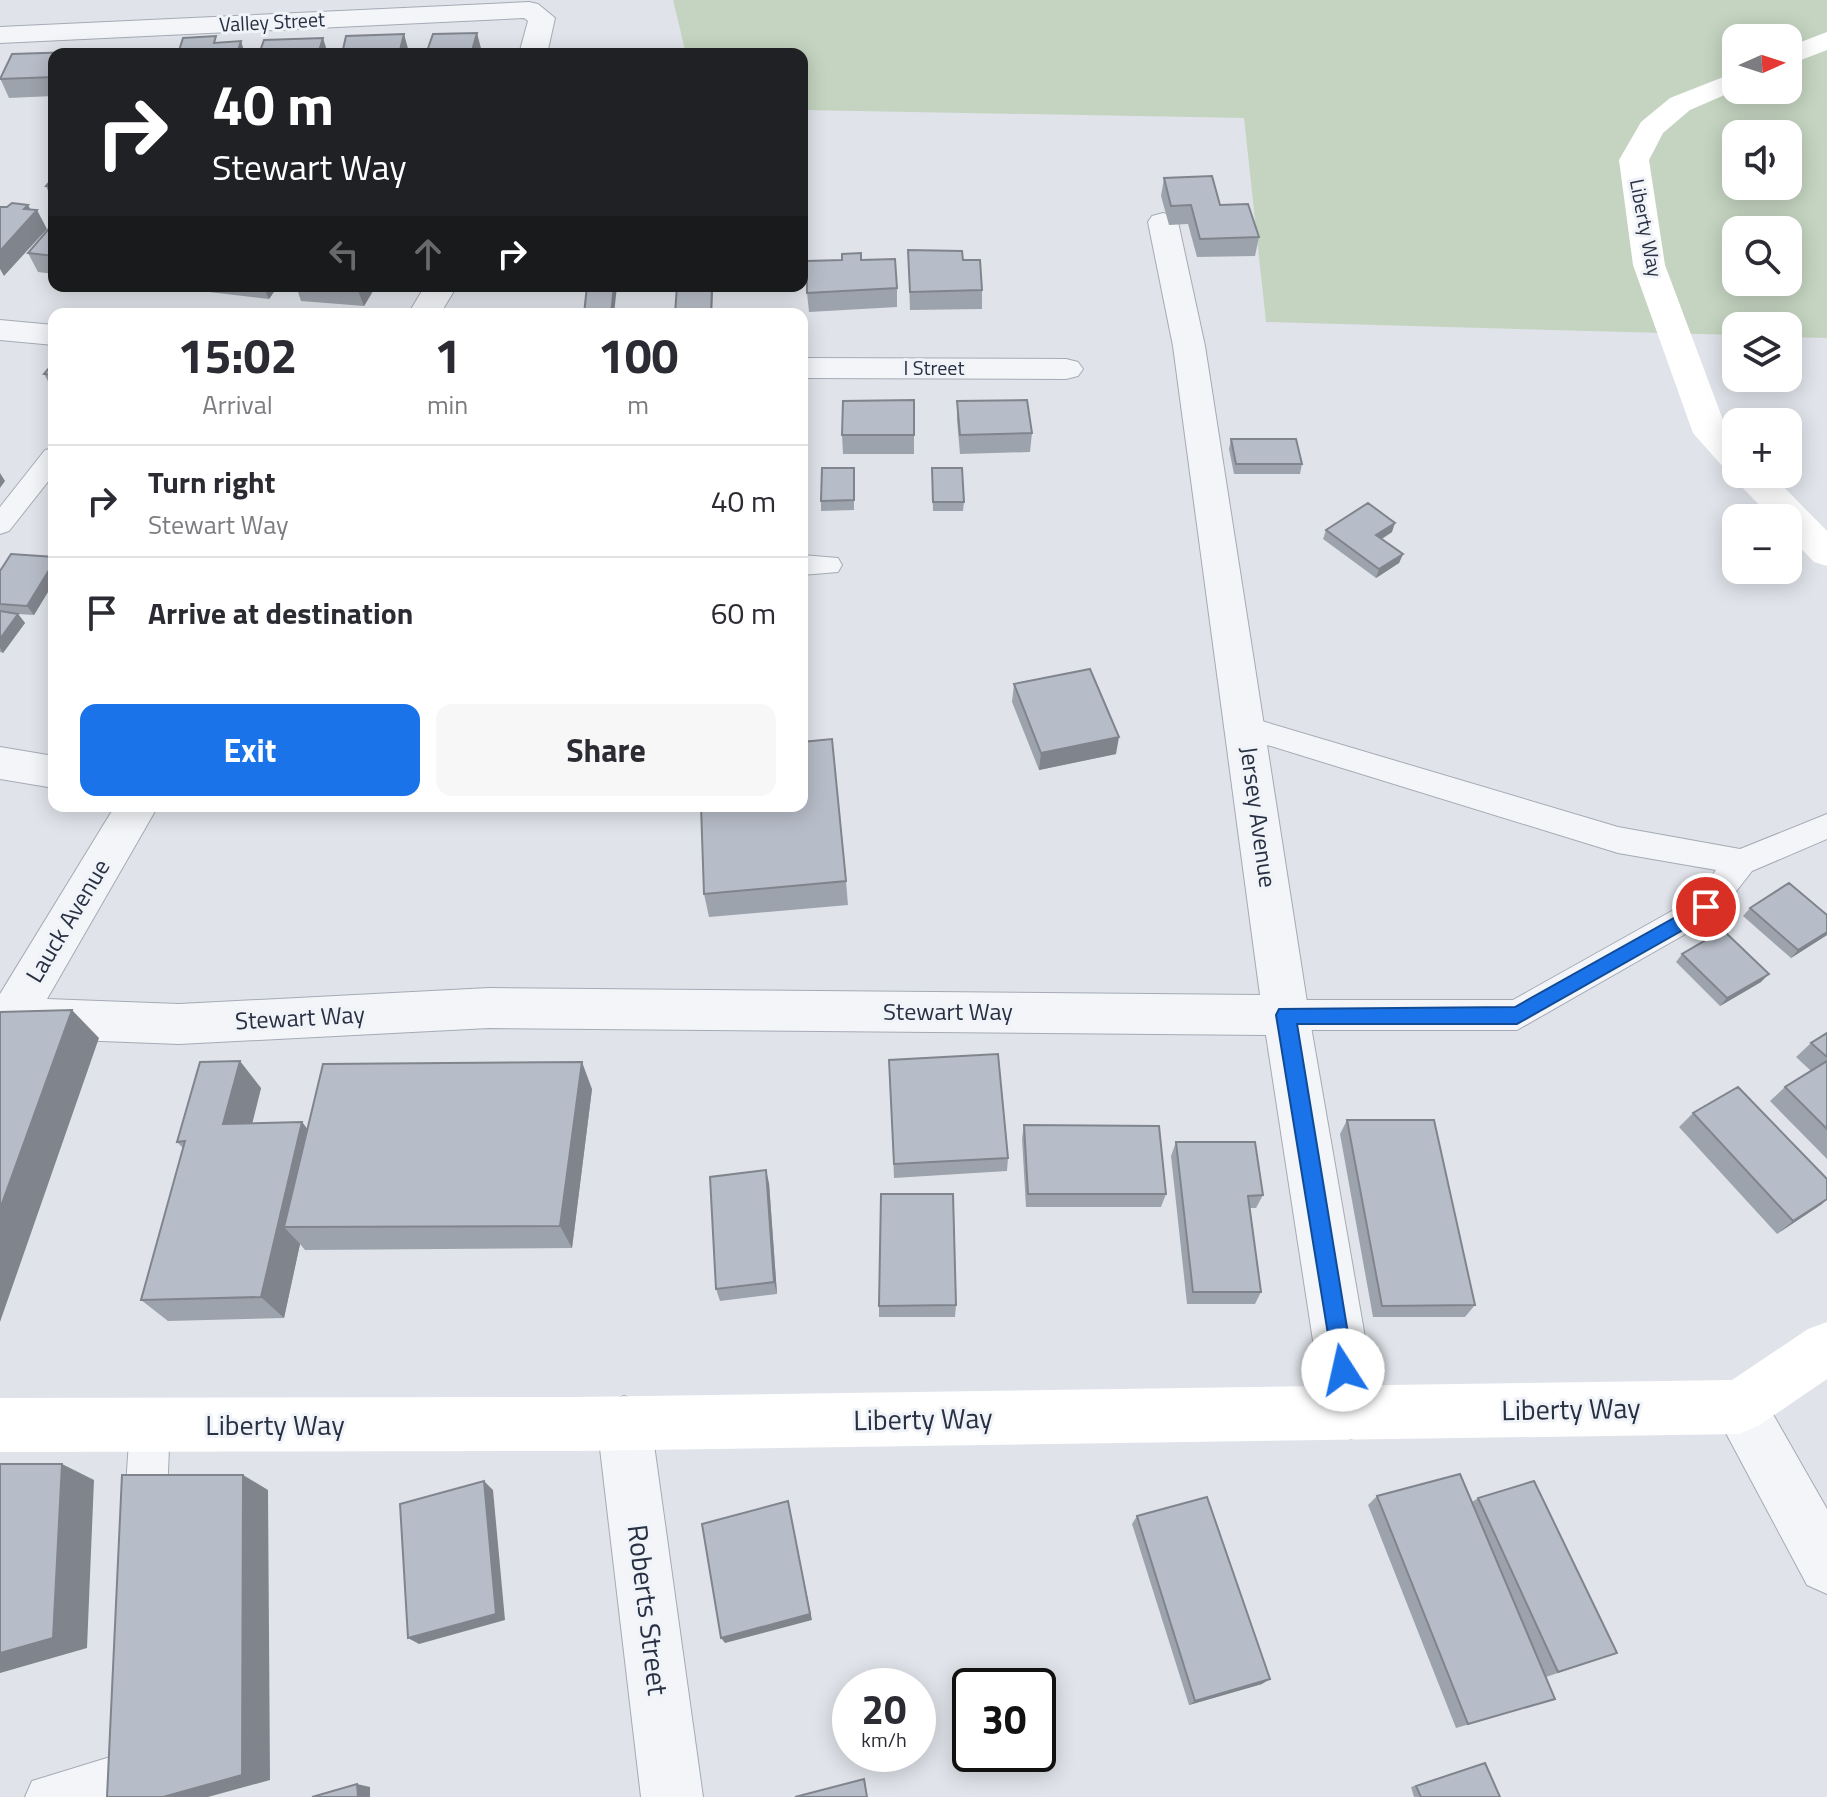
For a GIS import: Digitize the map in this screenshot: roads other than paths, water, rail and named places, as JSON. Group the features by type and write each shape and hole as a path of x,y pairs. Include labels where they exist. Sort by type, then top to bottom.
{"street":[{"name":"Valley Street","path":"0,35 529,10 542,18 534,48"},
{"path":"1802,51 1827,40"},
{"name":"Liberty Way","path":"1722,86 1680,104 1651,128 1634,160 1649,265 1710,433 1722,445"},
{"name":"Jersey Avenue","path":"1163,222 1189,346 1286,1015 1351,1412"},
{"path":"0,330 48,334"},
{"name":"I Street","path":"808,368 1066,369"},
{"path":"1764,488 1827,553"},
{"path":"0,763 48,771"},
{"name":"Lauck Avenue","path":"5,1027 133,812"},
{"name":"Stewart Way","path":"5,1027 179,1024 489,1008 1286,1015"},
{"path":"1826,1562 1739,1407 1827,1348"},
{"name":"Liberty Way","path":"0,1425 624,1423 1739,1407"},
{"name":"Roberts Street","path":"624,1423 672,1797"}],"lane":[{"path":"0,525 48,464"},
{"path":"1245,727 1618,840 1741,862"},
{"name":"Stewart Way","path":"1286,1015 1517,1015 1706,907 1741,862 1827,826"},
{"path":"143,1555 150,1425"},
{"path":"48,1797 133,1770"}]}
